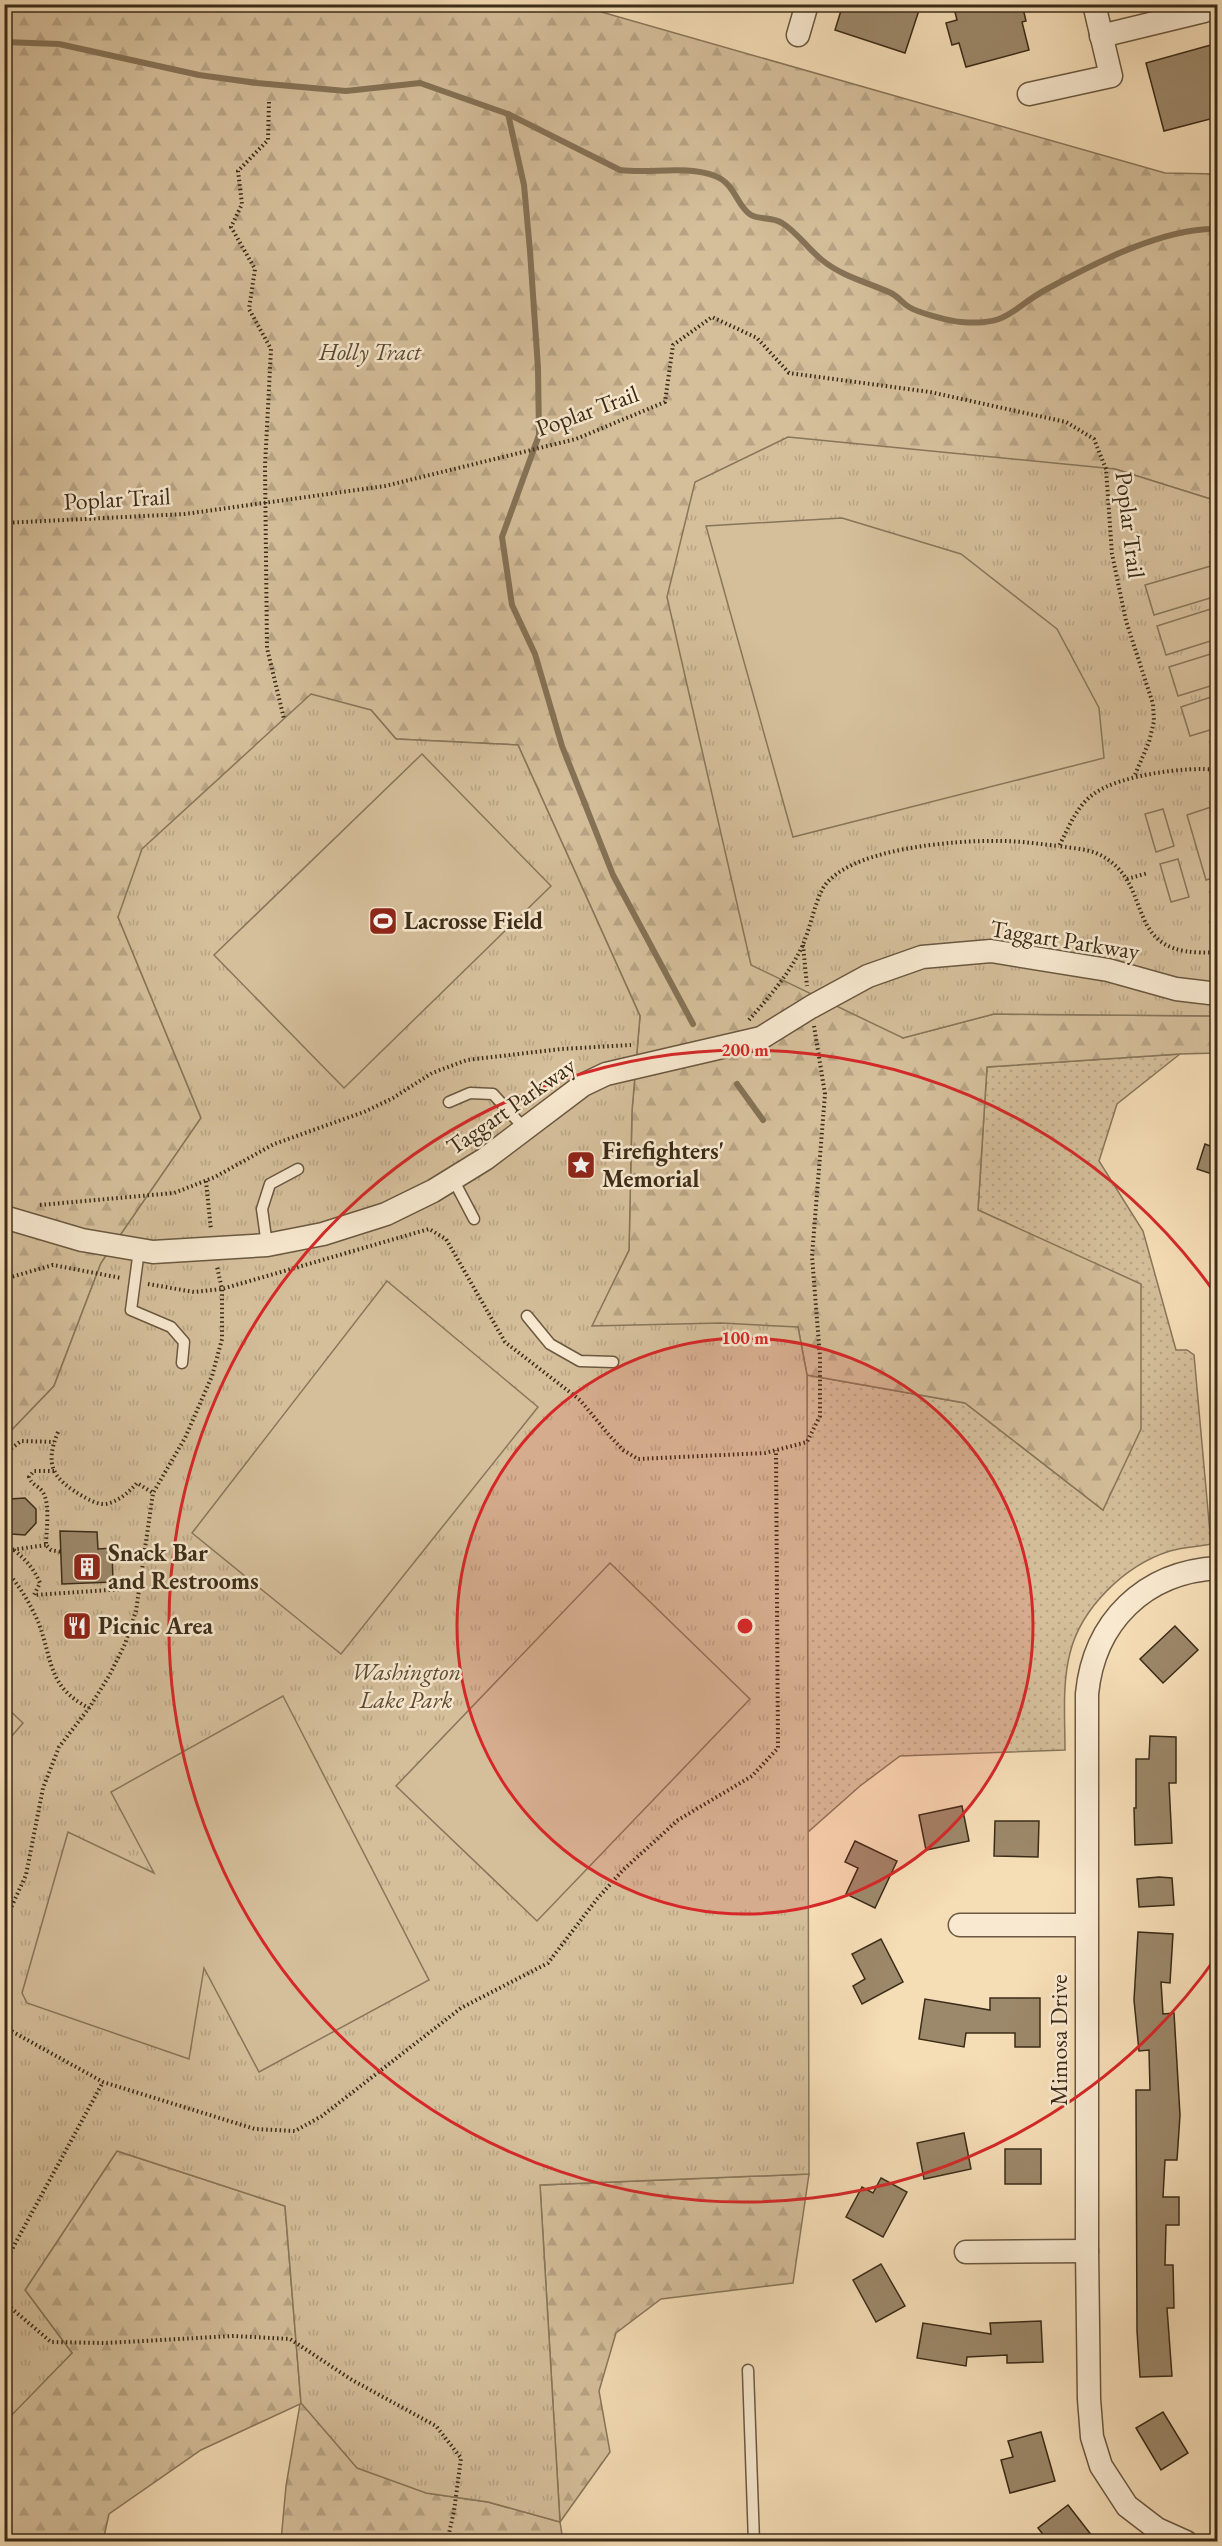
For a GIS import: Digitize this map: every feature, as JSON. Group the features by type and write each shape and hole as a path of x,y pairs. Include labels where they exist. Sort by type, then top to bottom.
{"street":[{"path":"798,36 807,4"},
{"path":"1029,94 1111,76 1094,4"},
{"path":"1101,36 1204,11"},
{"name":"Taggart Parkway","path":"4,1217 81,1240 153,1252 267,1245 322,1234 386,1215 453,1179 525,1130 584,1085 606,1074 761,1038 868,976 922,957 991,951 1108,970 1176,989 1218,994"},
{"name":"Mimosa Drive","path":"1186,2541 1157,2529 1127,2506 1109,2481 1096,2453 1089,2410 1085,1925 1087,1694 1088,1678 1097,1647 1104,1633 1120,1614 1149,1588 1176,1575 1218,1568"},
{"path":"960,1925 1085,1925"},
{"path":"966,2252 1087,2251"}],"lane":[{"path":"449,1101 470,1092 493,1094 525,1130"},
{"path":"267,1245 262,1209 270,1184 298,1169"},
{"path":"453,1179 474,1219"},
{"path":"139,1250 130,1310 171,1327 184,1342 182,1363"},
{"path":"527,1316 550,1344 580,1361 613,1362"},
{"path":"748,2370 754,2541"}],"path":[{"path":"269,102 268,140 238,171 242,204 231,226 255,269 249,309 271,349 265,503 267,648 284,719"},
{"name":"Poplar Trail","path":"4,523 185,514 385,486 576,439 665,402 674,345 712,317 757,338 789,373 930,392 1066,422 1094,439 1106,469 1112,554 1126,621 1153,704 1154,721 1149,742 1134,777"},
{"path":"1059,846 1076,812 1095,792 1134,777 1201,768 1218,770"},
{"path":"748,1022 773,992 803,944 823,889 837,873 865,858 943,843 1001,841 1059,846 1095,853 1113,864 1127,879 1148,931 1170,949 1194,954 1218,952"},
{"path":"1127,879 1148,873"},
{"path":"803,944 808,992"},
{"path":"4,1279 53,1265 194,1292 222,1289 429,1229 446,1239 505,1342 580,1400 623,1450 638,1460 765,1453 807,1442 820,1416 820,1357 812,1256 825,1094 813,1020"},
{"path":"33,1206 174,1193 215,1177 274,1144 364,1112 393,1098 432,1073 467,1060 561,1049 642,1045"},
{"path":"4,1923 26,1875 43,1788 59,1747 89,1708 125,1644 136,1611 153,1493 185,1438 212,1376 222,1339 222,1289"},
{"path":"58,1432 51,1458 54,1471 63,1484 90,1500 104,1504 126,1494 137,1483 153,1493"},
{"path":"4,1454 21,1441 54,1442"},
{"path":"4,2027 103,2082 255,2129 295,2131 322,2116 461,2008 548,1963 597,1899 623,1870 652,1843 698,1808 752,1776 778,1748 776,1450"},
{"path":"54,1471 34,1471 29,1477 31,1484 42,1491 46,1501 46,1545 51,1550 61,1552"},
{"path":"4,1551 46,1545"},
{"path":"14,1550 26,1559 40,1583 34,1595"},
{"path":"4,1569 24,1596 39,1624 51,1670 71,1699 89,1708"},
{"path":"24,1596 139,1588"},
{"path":"4,2264 103,2082"},
{"path":"4,2302 51,2342 105,2343 234,2336 290,2340 352,2380 436,2426 461,2457 454,2511 447,2541"}],"green space":[{"name":"Holly Tract","path":"5,5 577,5 1165,173 1217,174 1217,501 1115,469 1106,469 903,1038 994,1014 1217,1016 1217,1053 987,1067 978,1210 1141,1284 1141,1429 1103,1510 965,1403 807,1375 798,1327 591,1326 629,1250 632,1111 640,1016 518,745 396,739 371,710 118,917 201,1118 101,1263 54,1386 5,1437"},
{"path":"788,437 1115,469 1217,501 1217,1016 994,1014 903,1038 751,965 667,597 695,482"},
{"path":"842,518 961,554 1057,629 1099,708 1104,758 793,837 706,526"},
{"path":"1211,566 1217,586 1217,596 1154,615 1145,585"},
{"path":"1217,607 1217,639 1166,655 1157,626"},
{"path":"1217,652 1217,684 1178,696 1169,667"},
{"name":"Washington Lake Park","path":"311,694 371,710 396,739 518,745 640,1016 632,1111 629,1250 592,1326 721,1323 798,1327 807,1375 809,2174 540,2185 560,2522 488,2502 426,2493 357,2468 301,2403 285,2206 117,2151 25,2290 72,2353 5,2422 5,1437 54,1386 101,1263 201,1118 118,917 142,849"},
{"path":"1217,695 1217,728 1190,736 1181,707"},
{"name":"Lacrosse Field","path":"422,754 551,886 344,1088 214,955"},
{"path":"1217,805 1217,877 1206,880 1187,815"},
{"path":"1163,809 1174,846 1156,852 1145,814"},
{"path":"1178,859 1189,897 1171,902 1160,864"},
{"path":"1180,1054 1117,1104 1099,1161 1143,1231 1176,1350 1187,1350 1194,1355 1211,1544 1175,1550 1137,1567 1107,1590 1084,1620 1076,1636 1067,1665 1064,1701 1065,1750 900,1756 860,1786 808,1832 807,1375 965,1403 1103,1510 1141,1285 978,1210 987,1067"},
{"path":"387,1281 538,1407 341,1654 192,1533"},
{"path":"610,1563 750,1699 537,1921 396,1786"},
{"path":"283,1696 429,1980 259,2072 204,1968 189,2059 27,2003 22,1993 68,1832 154,1873 111,1792"},
{"path":"5,1706 23,1723 5,1744"},
{"path":"117,2151 285,2206 301,2403 426,2493 488,2502 560,2522 563,2541 281,2541 286,2486 300,2404 201,2450 109,2514 103,2541 5,2541 4,2422 72,2353 25,2290"},
{"path":"809,2174 793,2283 661,2299 616,2333 599,2391 610,2452 560,2522 540,2185"}],"building":[{"path":"843,4 921,4 905,53 835,30"},
{"path":"953,4 1022,4 1026,21 1022,22 1029,50 966,67 959,43 952,45 946,23 957,20"},
{"path":"1218,43 1218,117 1164,131 1146,63"},
{"path":"1205,1144 1218,1149 1218,1176 1197,1169"},
{"path":"25,1498 36,1509 36,1523 25,1535 11,1534 4,1528 4,1504 9,1499"},
{"name":"Snack Bar and Restrooms","path":"60,1531 97,1532 98,1549 112,1548 113,1582 62,1584"},
{"path":"1175,1626 1198,1650 1163,1683 1140,1659"},
{"path":"1150,1736 1176,1737 1176,1783 1169,1783 1172,1843 1135,1845 1136,1759 1149,1759"},
{"path":"962,1806 969,1841 926,1850 919,1815"},
{"path":"995,1821 1039,1821 1038,1857 994,1856"},
{"path":"855,1841 897,1861 875,1908 846,1894 858,1868 845,1862"},
{"path":"1172,1878 1174,1905 1139,1907 1137,1879"},
{"path":"1138,1932 1173,1934 1170,1983 1161,1982 1163,2014 1174,2013 1180,2115 1177,2160 1165,2160 1163,2197 1179,2197 1179,2225 1166,2225 1165,2265 1173,2265 1174,2308 1167,2308 1172,2376 1140,2377 1137,2331 1136,2090 1150,2090 1149,2050 1139,2051 1134,2000"},
{"path":"881,1939 903,1982 862,2004 853,1986 865,1979 852,1954"},
{"path":"990,1998 1040,1998 1040,2047 1015,2047 1015,2033 966,2033 964,2047 919,2039 925,1999 990,2010"},
{"path":"964,2133 971,2169 924,2179 917,2143"},
{"path":"1005,2149 1041,2149 1041,2184 1005,2184"},
{"path":"881,2178 907,2192 883,2237 846,2217 862,2187 873,2193"},
{"path":"881,2264 905,2306 876,2322 853,2280"},
{"path":"1041,2321 1043,2362 1007,2363 1007,2355 967,2357 966,2366 917,2358 923,2323 991,2334 990,2323"},
{"path":"1163,2412 1188,2453 1161,2470 1136,2428"},
{"path":"1041,2432 1055,2481 1010,2493 1001,2460 1013,2457 1008,2441"},
{"path":"1068,2505 1096,2541 1048,2541 1038,2528"}],"waterway":[{"path":"4,42 59,44 199,75 257,83 346,91 420,83 508,114 620,170 692,171 722,179 746,211 755,217 782,223 830,266 891,293 914,309 956,321 977,323 1000,319 1047,289 1130,249 1175,234 1218,229"},
{"path":"508,114 524,185 538,368 539,435 502,537 512,605 535,654 562,746 613,875 693,1024"},
{"path":"737,1084 763,1120"}],"place":[{"name":"Lacrosse Field","path":"383,921"},
{"name":"Firefighters' Memorial","path":"581,1165"},
{"name":"Snack Bar and Restrooms","path":"87,1567"},
{"name":"Picnic Area","path":"77,1626"}]}
